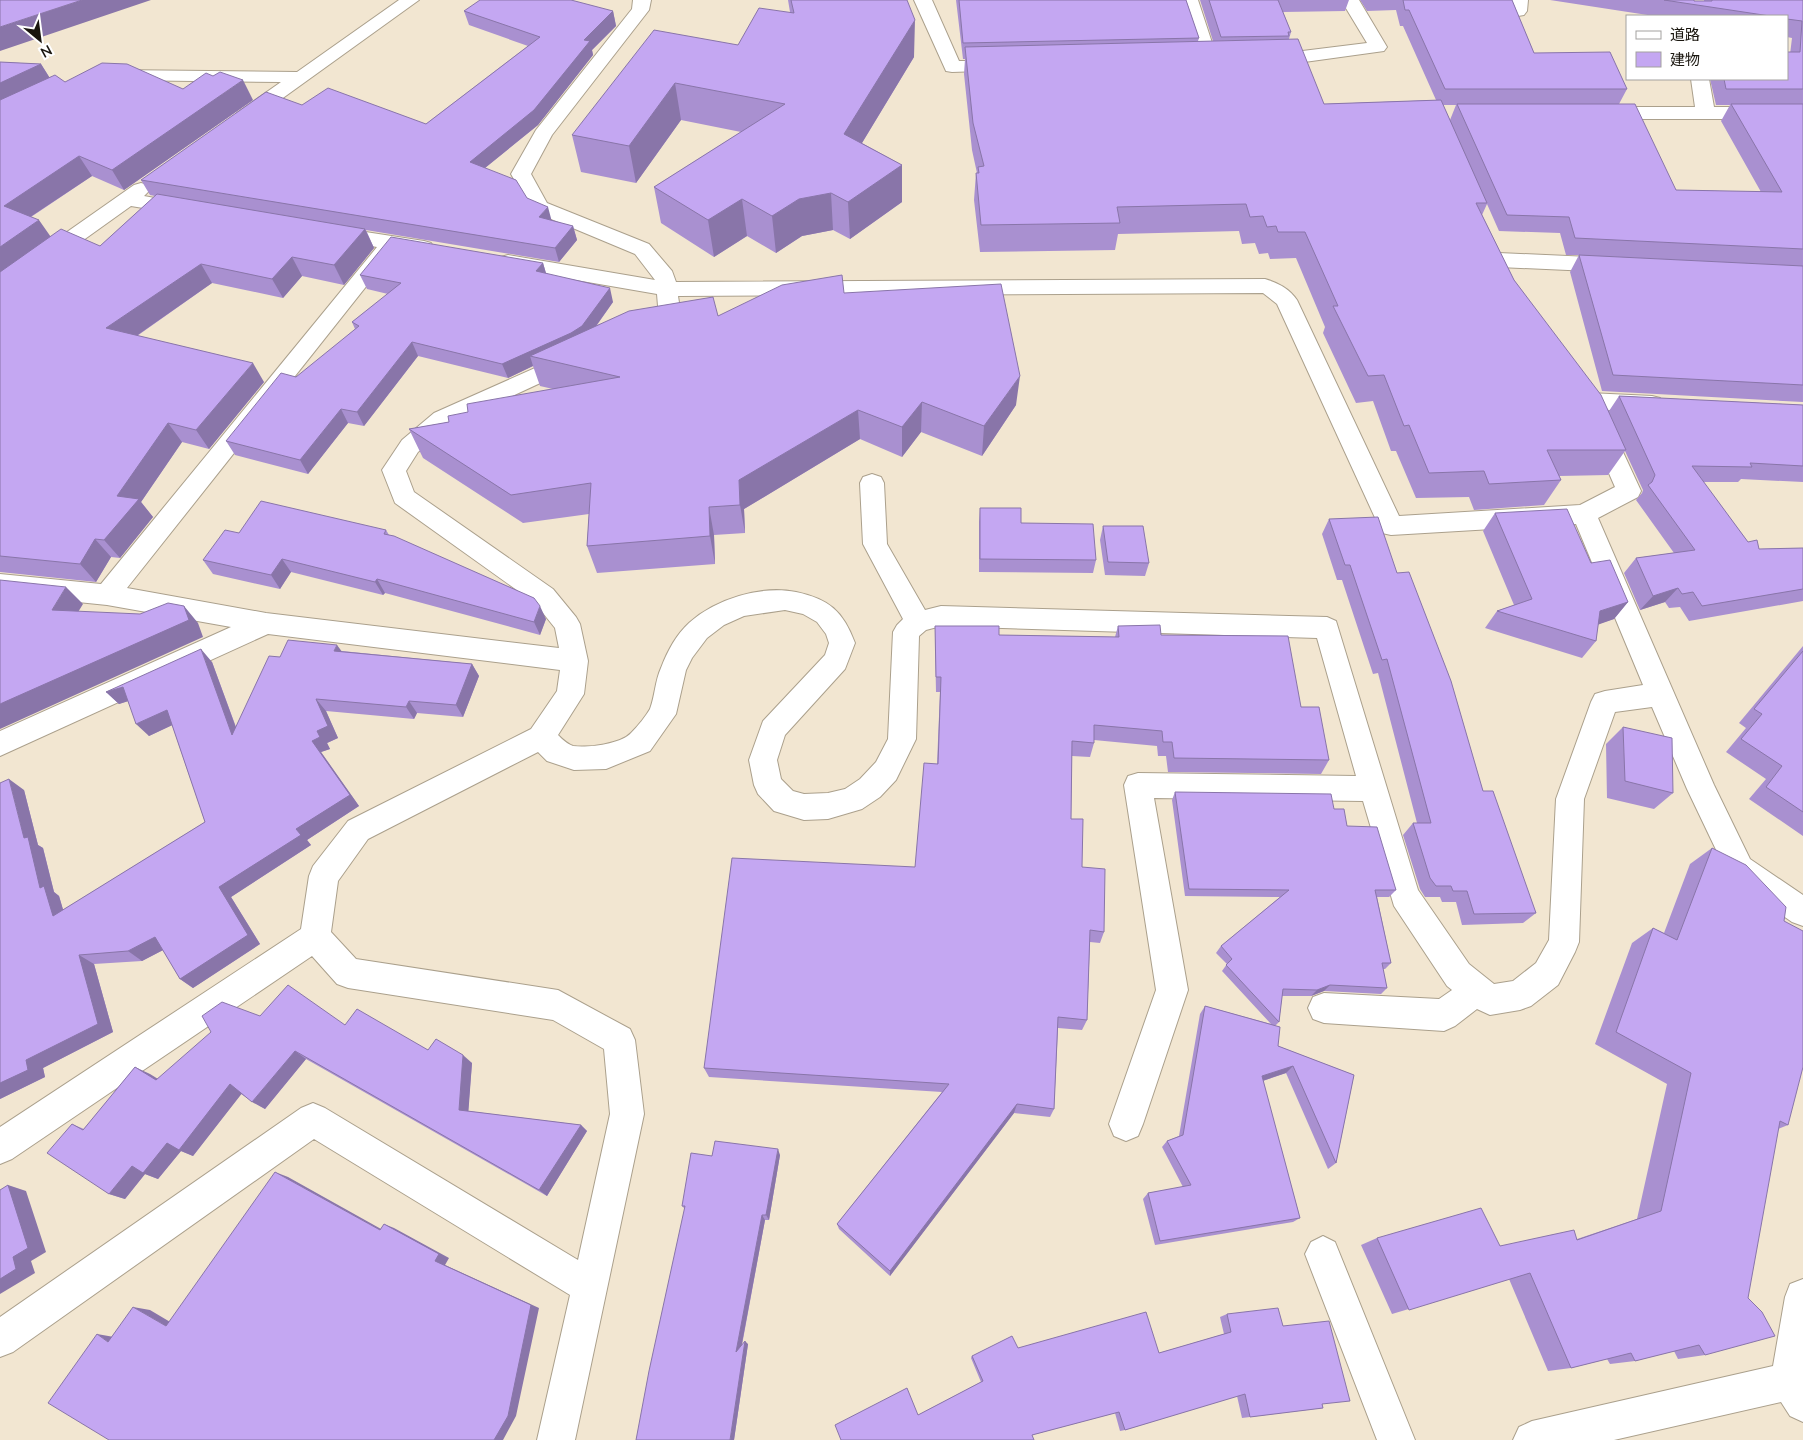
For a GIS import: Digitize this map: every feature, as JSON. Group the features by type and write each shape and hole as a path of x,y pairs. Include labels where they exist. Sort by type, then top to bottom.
{"street":[{"path":"230,127 410,0"},
{"path":"620,338 646,326 668,308 665,276 642,249 539,207 521,174 543,134 640,10 642,0"},
{"path":"923,0 952,67 1022,66"},
{"path":"1189,0 1218,61 1190,62"},
{"path":"1254,60 1290,59 1378,47 1350,0"},
{"path":"1439,0 1518,11 1519,0"},
{"path":"98,79 114,75 301,77"},
{"path":"1700,80 1705,112"},
{"path":"1586,113 1803,113"},
{"path":"0,288 159,177"},
{"path":"127,199 205,212"},
{"path":"313,230 440,251"},
{"path":"107,595 391,243"},
{"path":"1515,285 1496,251 1627,266"},
{"path":"489,259 666,289 1264,286 1273,289 1286,300 1390,526 1584,514 1629,491 1584,393 1677,406"},
{"path":"0,1147 315,937 324,876 358,830 542,737 570,694 575,661 567,624 544,596 404,497 394,470 410,446 442,419 593,350"},
{"path":"872,482 874,544 918,622"},
{"path":"1584,514 1701,789 1740,869 1803,912"},
{"path":"0,584 107,595 266,623 575,661"},
{"path":"542,737 557,752 574,758 606,757 640,743 662,714 673,670 682,650 698,631 715,618 746,605 785,600 809,605 826,615 837,629 842,644 836,661 773,729 763,760 768,785 784,802 804,807 828,806 852,800 870,788 886,771 902,739 906,632 918,622 941,616 1327,628 1405,896 1458,975 1490,1000 1520,995 1547,974 1564,942 1570,799 1604,702 1661,694"},
{"path":"0,744 266,623"},
{"path":"1126,1124 1172,990 1138,785 1374,789"},
{"path":"315,937 348,973 558,1005 619,1040 627,1114 556,1440"},
{"path":"1324,1008 1444,1015 1477,990"},
{"path":"0,1339 313,1120 590,1287"},
{"path":"1323,1254 1396,1440"},
{"path":"1532,1440 1796,1392 1803,1297"}],"building":[{"path":"0,0 82,0 0,27"},
{"path":"480,0 571,0 613,11 584,40 590,41 534,110 470,162 516,180 527,198 548,207 539,217 573,226 555,248 141,180 266,92 302,105 328,88 426,124 540,37 464,11"},
{"path":"791,0 907,0 915,20 844,134 902,165 848,202 831,193 799,199 772,216 742,199 708,220 654,187 785,104 675,83 629,146 572,135 654,30 738,45 759,8 794,13"},
{"path":"959,0 1186,0 1199,38 963,43"},
{"path":"1209,0 1278,0 1291,32 1288,32 1289,36 1221,37"},
{"path":"1403,0 1512,0 1534,53 1610,52 1627,89 1445,89 1409,10 1405,10"},
{"path":"1664,0 1803,0 1803,89 1726,89 1724,80 1788,80 1788,52 1800,52 1802,21 1788,19 1788,15 1763,15"},
{"path":"1298,39 1324,104 1441,100 1487,203 1476,203 1514,280 1601,395 1626,450 1547,450 1561,480 1489,484 1484,471 1429,473 1409,425 1404,426 1384,375 1368,376 1333,306 1338,306 1305,232 1278,232 1276,226 1267,227 1263,216 1250,217 1246,204 1117,207 1120,223 981,225 976,173 979,173 978,167 984,166 973,123 965,47"},
{"path":"0,62 41,64 0,83"},
{"path":"102,63 127,64 183,89 206,73 213,76 220,72 243,80 112,170 79,156 4,206 39,220 0,247 0,100 55,75 65,82"},
{"path":"1457,104 1635,104 1676,190 1782,192 1731,104 1803,104 1803,249 1575,238 1569,217 1507,215"},
{"path":"157,194 365,229 334,265 292,257 272,279 201,264 106,328 253,363 196,430 168,423 117,496 139,499 104,540 95,539 80,564 0,556 0,272 61,229 100,246"},
{"path":"391,237 543,263 536,271 610,288 582,326 571,333 502,364 412,342 357,412 341,409 300,460 226,441 281,373 296,377 359,326 352,322 401,283 360,275"},
{"path":"1579,255 1803,266 1803,385 1613,375"},
{"path":"842,275 844,293 1001,284 1020,376 984,426 922,402 902,427 858,410 739,480 740,505 709,507 710,536 587,546 591,483 511,495 409,429 449,422 448,416 468,412 467,404 620,377 530,356 629,311 713,297 718,316 782,285"},
{"path":"1619,396 1803,405 1803,466 1750,463 1752,467 1692,466 1748,542 1757,540 1759,549 1803,548 1803,589 1702,606 1693,592 1682,594 1678,588 1653,596 1636,558 1695,550 1648,485 1652,482 1655,475"},
{"path":"261,501 386,530 384,534 394,536 534,598 540,606 534,622 377,579 375,582 282,559 271,575 203,560 225,530 239,533"},
{"path":"980,508 1021,508 1021,523 1093,524 1096,560 980,559"},
{"path":"1567,509 1591,563 1610,560 1628,602 1600,611 1596,641 1497,611 1532,599 1495,513"},
{"path":"1378,517 1397,573 1409,572 1451,681 1483,791 1493,791 1536,913 1474,914 1467,891 1453,891 1451,886 1436,886 1430,878 1413,823 1431,823 1387,659 1382,660 1350,565 1345,565 1329,519"},
{"path":"1103,526 1143,526 1149,563 1108,562"},
{"path":"0,580 66,587 52,610 140,614 168,603 184,606 189,620 0,704"},
{"path":"1160,625 1161,635 1288,636 1301,707 1319,707 1329,760 1174,758 1172,742 1163,742 1162,731 1094,725 1094,743 1072,741 1071,819 1083,819 1082,867 1105,869 1104,932 1090,930 1087,1020 1058,1017 1054,1109 1017,1104 890,1271 837,1224 949,1084 704,1068 732,858 915,867 924,763 938,764 941,677 936,677 935,626 999,626 999,635 1119,637 1118,626"},
{"path":"288,640 337,645 334,651 472,664 456,705 409,701 406,707 316,699 328,726 317,731 320,737 312,741 350,795 296,829 301,835 219,887 248,935 180,979 155,937 128,951 79,955 98,1024 26,1060 28,1070 0,1083 0,783 9,779 24,838 28,837 40,888 44,886 53,916 205,822 167,710 136,724 123,687 106,692 201,649 232,735 269,656 280,657"},
{"path":"1803,651 1803,812 1766,787 1782,766 1741,739 1762,714 1754,709"},
{"path":"1623,727 1672,738 1673,793 1625,781"},
{"path":"1175,792 1331,794 1334,809 1344,809 1347,826 1377,827 1396,890 1375,890 1391,963 1382,963 1387,988 1330,985 1317,990 1283,989 1279,1022 1226,965 1232,959 1221,946 1289,890 1189,889"},
{"path":"1712,848 1746,865 1786,907 1784,921 1803,931 1803,1067 1788,1125 1780,1121 1748,1298 1762,1312 1775,1336 1705,1355 1699,1345 1635,1361 1631,1353 1571,1368 1530,1273 1409,1310 1377,1238 1481,1208 1500,1246 1574,1230 1577,1240 1661,1211 1691,1073 1616,1032 1653,928 1677,940"},
{"path":"288,985 345,1025 357,1009 428,1050 436,1039 463,1055 459,1110 581,1125 539,1190 295,1051 252,1102 230,1084 179,1150 167,1143 143,1173 132,1166 109,1194 47,1153 72,1124 83,1130 135,1067 156,1080 211,1032 202,1016 222,1002 260,1016"},
{"path":"1205,1006 1280,1027 1278,1046 1354,1075 1336,1163 1293,1066 1262,1076 1300,1218 1160,1241 1148,1193 1191,1185 1167,1141 1183,1135"},
{"path":"715,1141 778,1149 766,1215 762,1215 736,1352 745,1341 730,1440 636,1440 685,1206 682,1206 691,1153 712,1156"},
{"path":"275,1172 380,1230 384,1224 439,1254 435,1261 531,1305 508,1416 494,1440 109,1440 48,1403 97,1334 108,1342 133,1307 166,1326"},
{"path":"8,1185 28,1248 13,1257 16,1269 0,1279 0,1190"},
{"path":"1278,1308 1283,1326 1329,1321 1350,1401 1322,1404 1323,1408 1250,1417 1245,1394 1125,1430 1119,1412 1032,1435 1034,1440 841,1440 835,1425 907,1388 918,1415 983,1381 972,1356 1012,1336 1018,1348 1146,1312 1159,1353 1231,1332 1227,1314"}]}
